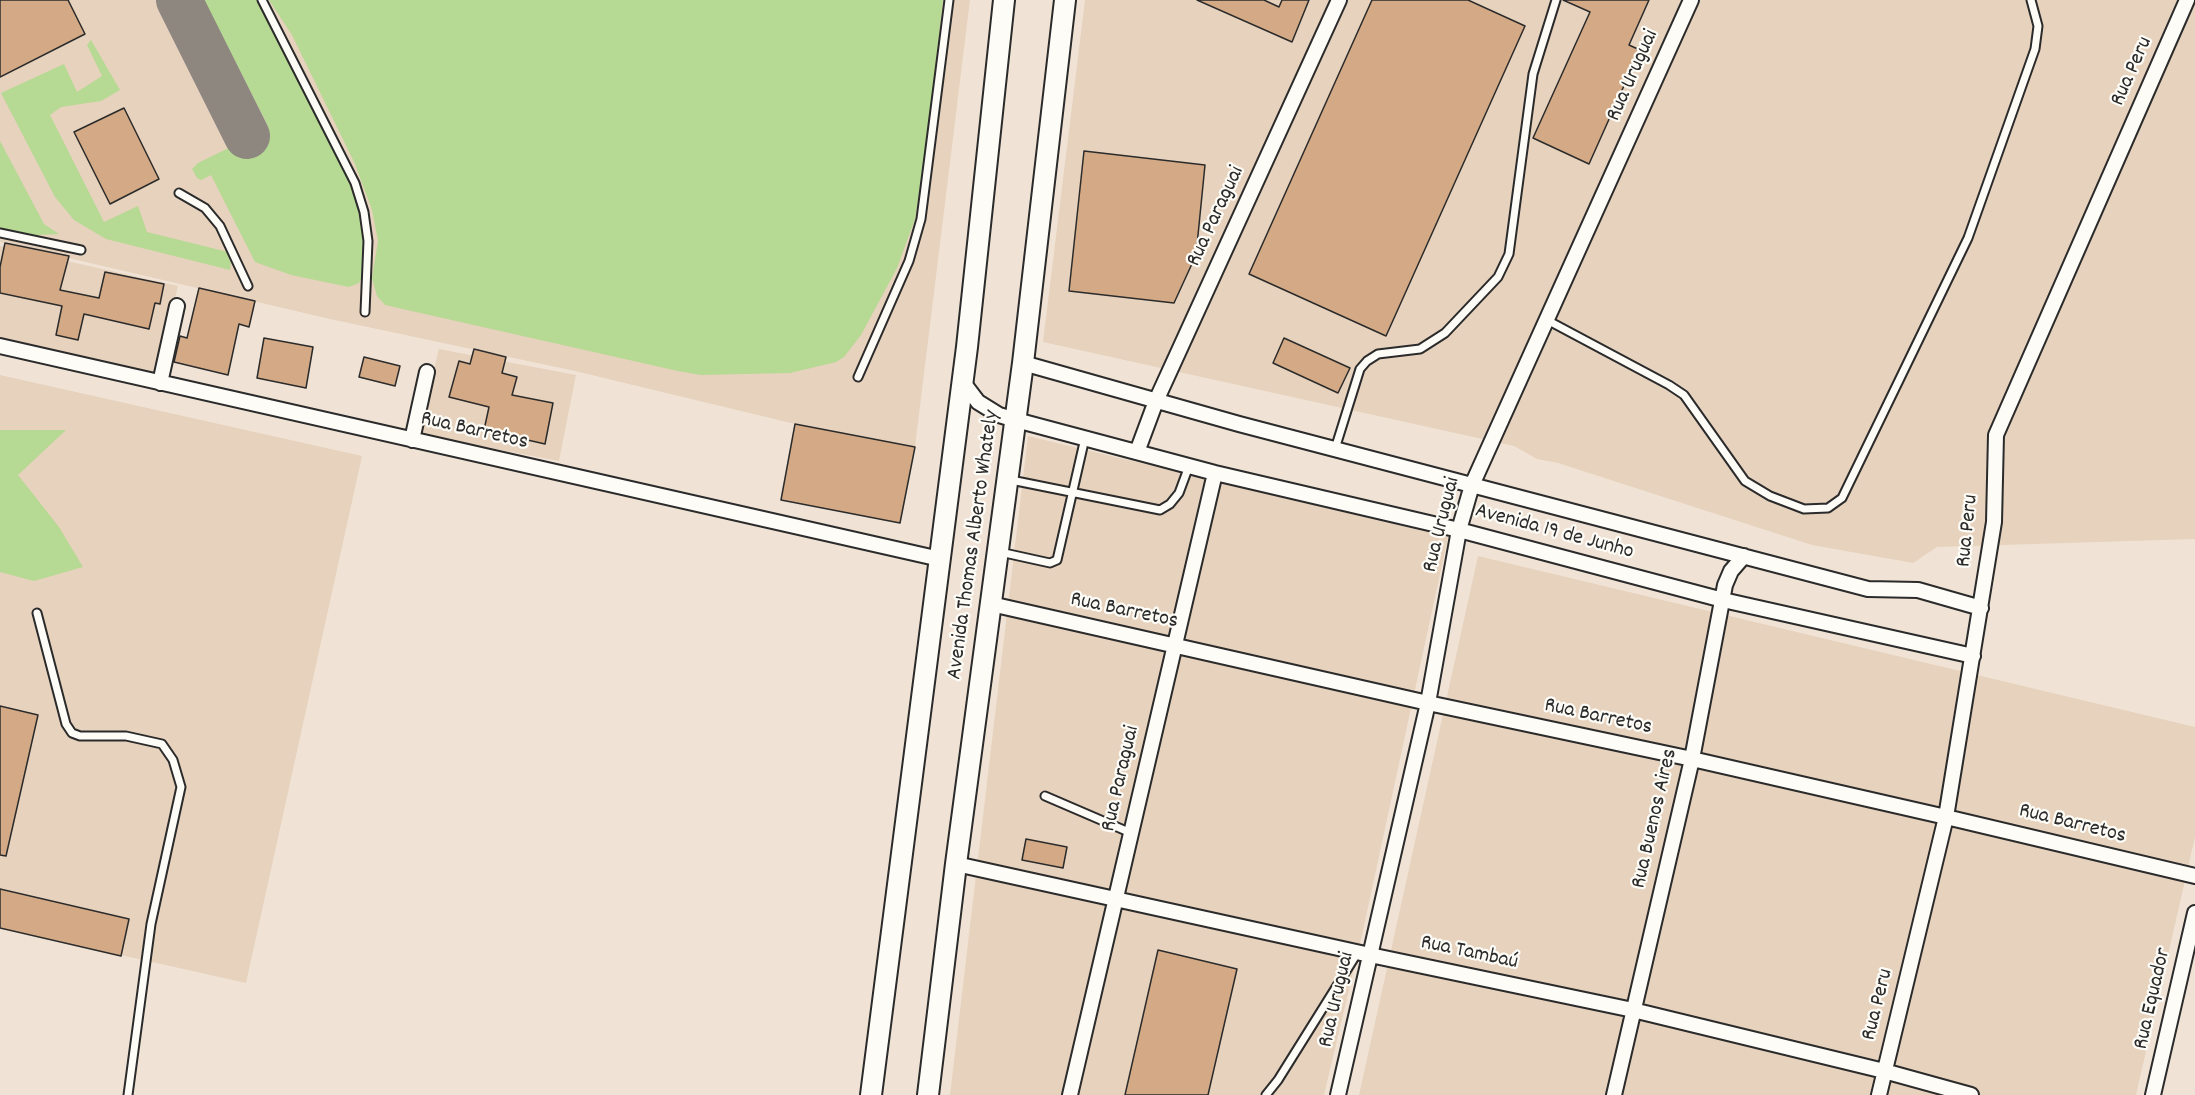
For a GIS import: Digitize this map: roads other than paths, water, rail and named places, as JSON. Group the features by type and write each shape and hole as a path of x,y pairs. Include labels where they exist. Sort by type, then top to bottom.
{"main road":[{"name":"Avenida Thomas Alberto Whately","path":"871,1095 962,381 1004,0"},
{"name":"Avenida Thomas Alberto Whately","path":"928,1095 956,864 1016,420 1064,1"}],"street":[{"name":"Rua Paraguai","path":"1137,452 1156,401 1339,0"},
{"name":"Rua Uruguai","path":"1338,1095 1364,954 1428,703 1459,530 1472,485 1691,0"},
{"name":"Rua Peru","path":"1879,1095 1946,817 1994,522 1996,435 2187,0"},
{"path":"160,383 177,306"},
{"name":"Rua Barretos","path":"0,346 940,559"},
{"name":"Avenida 19 de Junho","path":"1023,363 1335,449 1868,589 1918,590 1981,608"},
{"path":"412,440 427,372"},
{"name":"Avenida 19 de Junho","path":"962,381 978,402 999,415 1016,420 1215,473 1459,530 1723,600 1974,656"},
{"name":"Rua Paraguai","path":"1070,1095 1215,473"},
{"name":"Rua Buenos Aires","path":"1614,1095 1692,759 1726,579 1743,556"},
{"name":"Rua Barretos","path":"991,604 1428,703 1692,759 2195,876"},
{"name":"Rua Tambaú","path":"956,864 1364,954 1633,1010 1884,1071 1971,1095"},
{"name":"Rua Equador","path":"2153,1095 2195,913"}],"lane":[{"path":"262,0 355,183 364,212 368,241 364,312"},
{"path":"858,377 909,261 921,219 949,0"},
{"path":"1335,449 1360,369 1367,361 1378,354 1420,349 1446,333 1498,277 1509,254 1533,75 1556,0"},
{"path":"1547,320 1684,395 1745,482 1770,496 1804,509 1828,508 1842,498 1968,238 2035,49 2038,26 2031,0"},
{"path":"179,193 205,208 220,226 248,286"},
{"path":"0,233 81,250"},
{"path":"998,552 1050,563 1057,560 1085,438"},
{"path":"1008,480 1160,510 1170,504 1179,493 1189,466"},
{"path":"37,614 66,724 72,734 126,736 162,744 173,760 181,787 151,924 128,1095"},
{"path":"1045,796 1131,833"},
{"path":"1266,1095 1364,954"}]}
